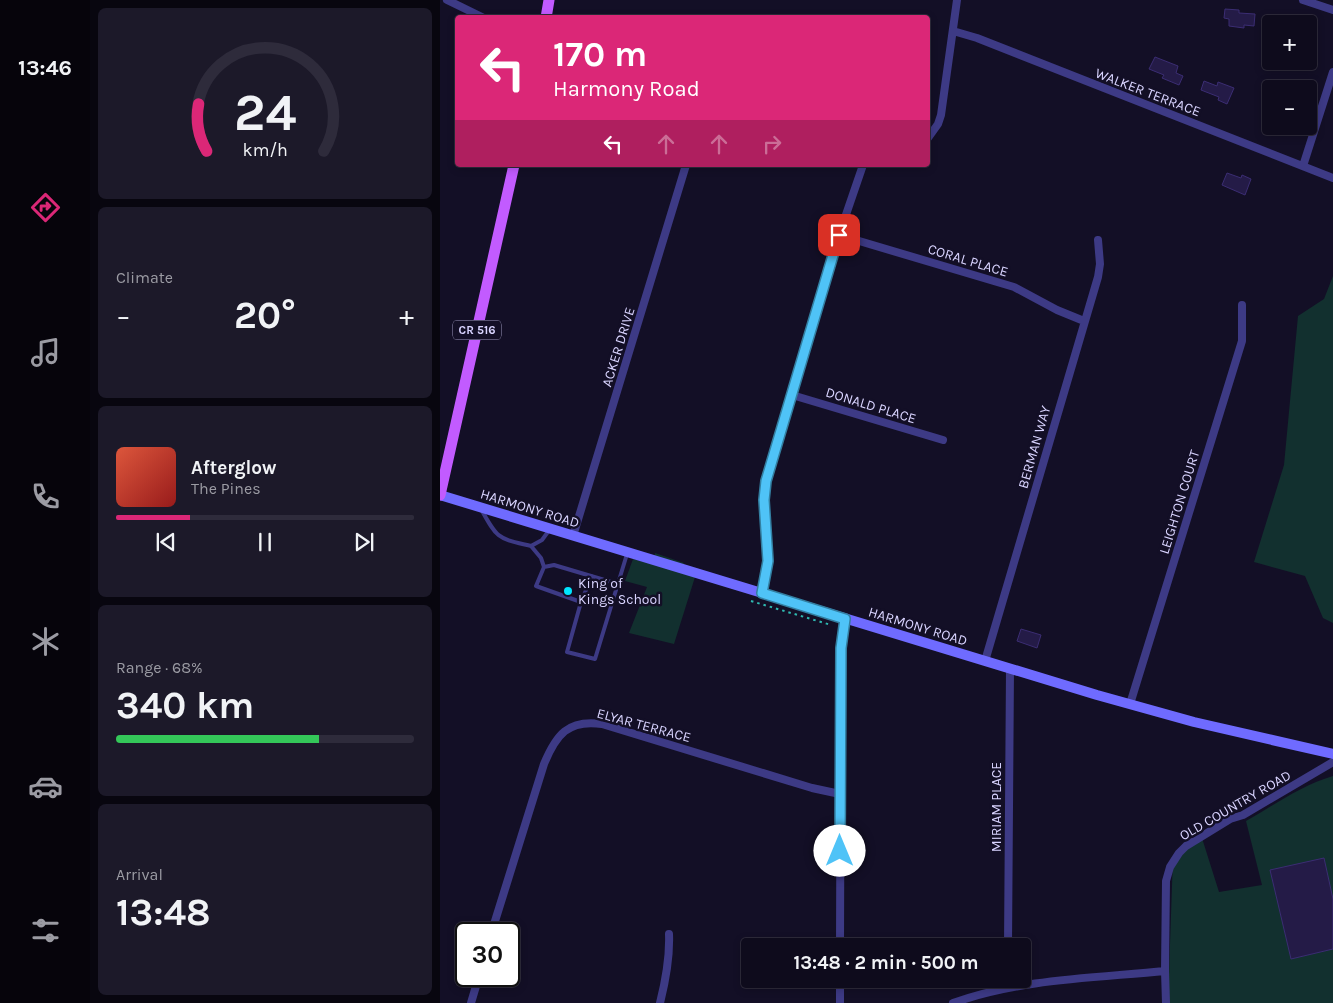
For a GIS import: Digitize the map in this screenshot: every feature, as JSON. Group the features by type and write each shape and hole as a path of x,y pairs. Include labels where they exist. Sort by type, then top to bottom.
{"main road":[{"path":"546,15 549,0"},
{"name":"CR 516","path":"440,495 445,460 514,167"}],"street":[{"path":"447,0 478,15"},
{"path":"930,135 938,124 941,115 957,0"},
{"path":"1303,0 1333,10"},
{"name":"WALKER TERRACE","path":"953,31 986,42 1333,178"},
{"path":"1303,166 1333,72"},
{"name":"ACKER DRIVE","path":"573,536 685,167"},
{"path":"762,593 768,561 764,500 766,481 839,235 862,167"},
{"name":"CORAL PLACE","path":"839,235 1014,287 1057,310 1084,321"},
{"name":"BERMAN WAY","path":"985,661 1099,271 1098,240"},
{"name":"LEIGHTON COURT","path":"1130,704 1242,341 1242,305"},
{"name":"DONALD PLACE","path":"792,395 943,440"},
{"name":"HARMONY ROAD","path":"440,495 1130,704 1194,722 1333,754"},
{"path":"840,938 841,648 845,619"},
{"name":"MIRIAM PLACE","path":"1008,938 1010,669"},
{"name":"ELYAR TERRACE","path":"495,922 544,764 555,742 564,731 572,726 586,723 602,724 812,788 840,794"},
{"name":"OLD COUNTRY ROAD","path":"1166,1003 1166,881 1170,867 1179,853 1186,846 1230,819 1243,815 1333,762"},
{"path":"660,1003 668,968 669,934"},
{"path":"1031,981 1165,971"},
{"path":"471,1003 476,987"},
{"path":"840,988 840,1003"},
{"path":"952,1003 995,988"}],"lane":[{"path":"480,507 490,527 500,538 531,546 541,558 544,568 536,586 582,602"},
{"path":"531,546 542,540 550,529"},
{"path":"592,576 567,652 595,659 627,552"},
{"path":"544,568 554,565 618,584"}],"path":[{"path":"751,601 831,625"}],"green space":[{"path":"1333,276 1333,623 1323,618 1305,576 1254,562 1284,465 1298,316 1324,299"},
{"path":"655,553 684,563 681,573 695,577 674,644 629,633 647,587 625,581 633,559 653,564"},
{"path":"1333,776 1333,1003 1168,1003 1173,856 1201,835 1219,892 1262,885 1246,821 1299,790"}],"building":[{"path":"1225,9 1239,10 1239,13 1255,14 1254,26 1244,25 1244,28 1229,26 1229,19 1224,18"},
{"path":"1155,57 1178,66 1176,73 1183,76 1179,85 1162,78 1164,75 1149,69"},
{"path":"1204,81 1217,86 1218,82 1234,88 1227,104 1218,100 1219,97 1201,90"},
{"path":"1227,173 1241,178 1242,175 1251,179 1245,195 1222,185"},
{"path":"1021,629 1041,635 1037,648 1017,641"},
{"path":"1324,858 1333,899 1333,949 1291,959 1270,870"}],"place":[{"name":"King of Kings School","path":"568,591"}],"route":[{"path":"839,235 768,470 764,500 768,561 762,593 845,619 841,648 840,851"}]}
